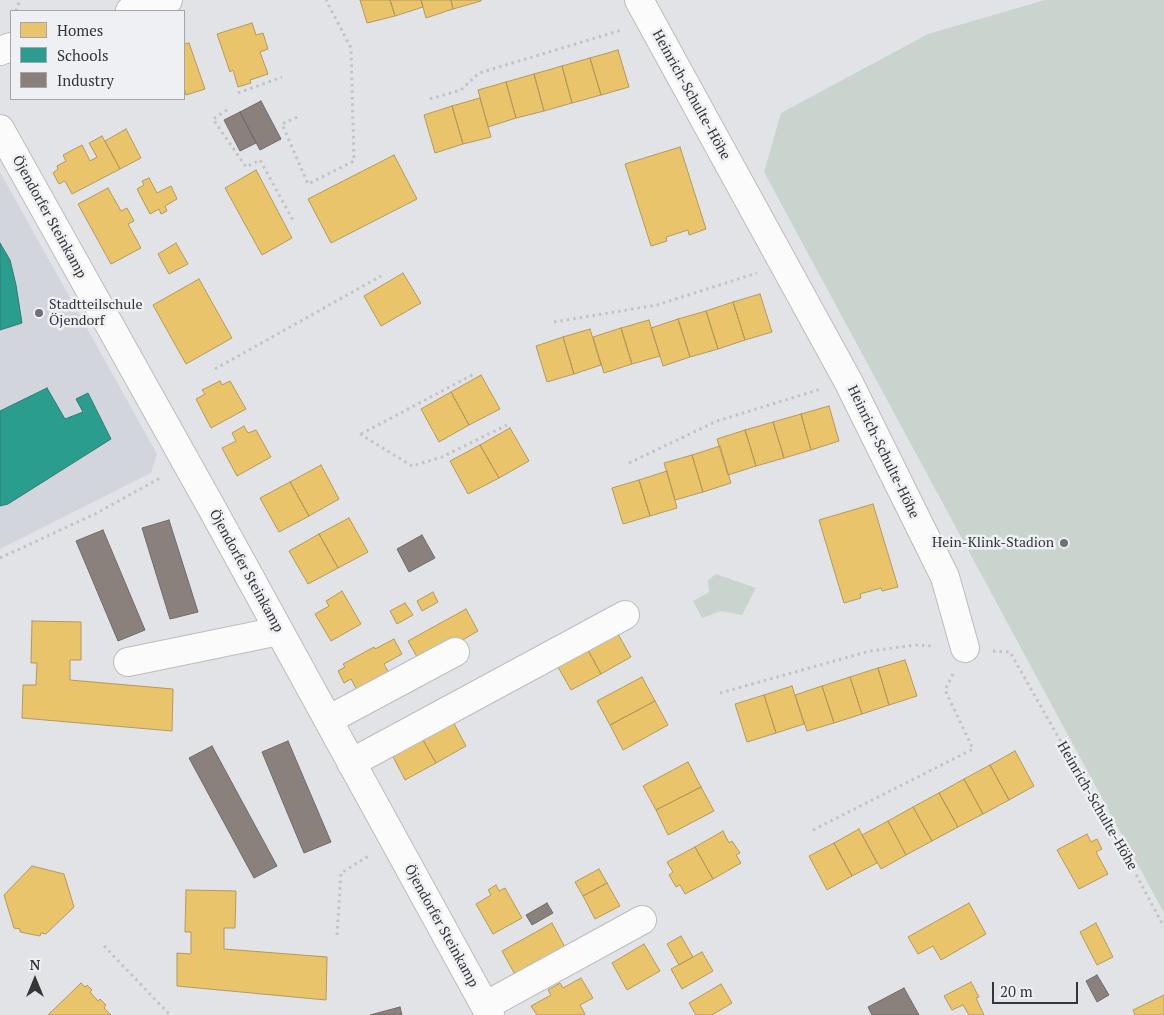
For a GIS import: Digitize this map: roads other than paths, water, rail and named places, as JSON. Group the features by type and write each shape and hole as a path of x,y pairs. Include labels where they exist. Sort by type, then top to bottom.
{"street":[{"path":"133,10 168,0"},
{"name":"Heinrich-Schulte-Höhe","path":"645,11 848,381 945,577 965,648"},
{"name":"Öjendorfer Steinkamp","path":"0,129 488,1010"},
{"path":"351,763 625,614"},
{"path":"128,662 279,631"},
{"path":"328,720 455,652"},
{"path":"488,1010 642,920"}],"place":[{"name":"Stadtteilschule Öjendorf","path":"39,313"},
{"name":"Hein-Klink-Stadion","path":"1064,543"}]}
